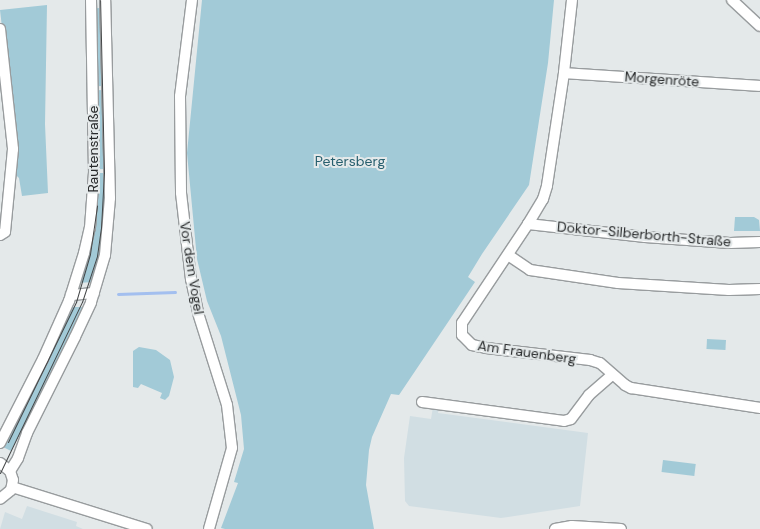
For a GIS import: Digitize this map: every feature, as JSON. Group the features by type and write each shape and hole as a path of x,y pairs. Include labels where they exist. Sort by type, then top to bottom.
{"street":[{"name":"Rautenstraße","path":"0,443 43,359 71,295 84,253 94,197 91,0"},
{"name":"Rautenstraße","path":"10,472 18,458 27,433 75,337 94,294 105,255 110,198 106,0"},
{"name":"Vor dem Vogel","path":"192,0 180,96 181,193 190,279 198,313 227,405 232,448 209,529"},
{"name":"Am Frauenberg","path":"572,0 564,73 547,186 543,199 508,255 462,323 462,335 472,345 486,348 595,362 608,369 612,375 631,388 760,408"},
{"path":"732,0 760,26"},
{"path":"0,29 13,149 5,232 0,235"},
{"name":"Morgenröte","path":"564,73 760,86"},
{"name":"Doktor-Silberborth-Straße","path":"528,224 645,237 730,243 760,242"},
{"path":"508,255 530,270 624,284 729,290 760,289"},
{"path":"71,295 94,294"},
{"path":"422,402 564,421 571,420 589,395 612,375"},
{"path":"0,464 10,472 13,480 12,487 6,496 0,499"},
{"path":"12,487 147,529"},
{"path":"555,529 572,526 621,529"}],"shaded area":[{"path":"433,407 439,408 438,413 588,433 580,506 501,518 409,506 405,501 404,458 410,416 431,419"},
{"path":"27,506 77,522 76,526 83,529 0,529 5,512 22,519"}],"green space":[{"name":"Petersberg","path":"202,0 554,0 548,63 529,185 468,277 475,282 399,395 391,394 372,437 369,450 366,485 374,529 221,528 238,483 234,482 244,449 241,415 221,336 207,301 197,259 187,153"},
{"path":"47,5 45,124 48,193 22,196 19,178 13,172 10,97 0,10"},
{"path":"93,8 102,8 103,86 94,86"},
{"path":"95,90 105,90 106,169 96,169"},
{"path":"96,173 106,173 106,199 102,250 94,282 77,283"},
{"path":"735,217 754,217 759,220 760,231 734,231"},
{"path":"68,307 85,307 11,451 3,447"},
{"path":"707,339 726,340 725,350 706,349"},
{"path":"139,347 156,350 170,360 174,377 169,396 165,400 160,398 162,393 141,384 138,388 133,387 133,351"},
{"path":"663,460 696,464 694,476 662,472"}],"waterway":[{"path":"118,294 175,292"}],"tram line":[{"path":"0,473 82,302 97,256 101,228 104,172 100,0"},
{"path":"8,442 76,302 90,254 97,206"}]}
